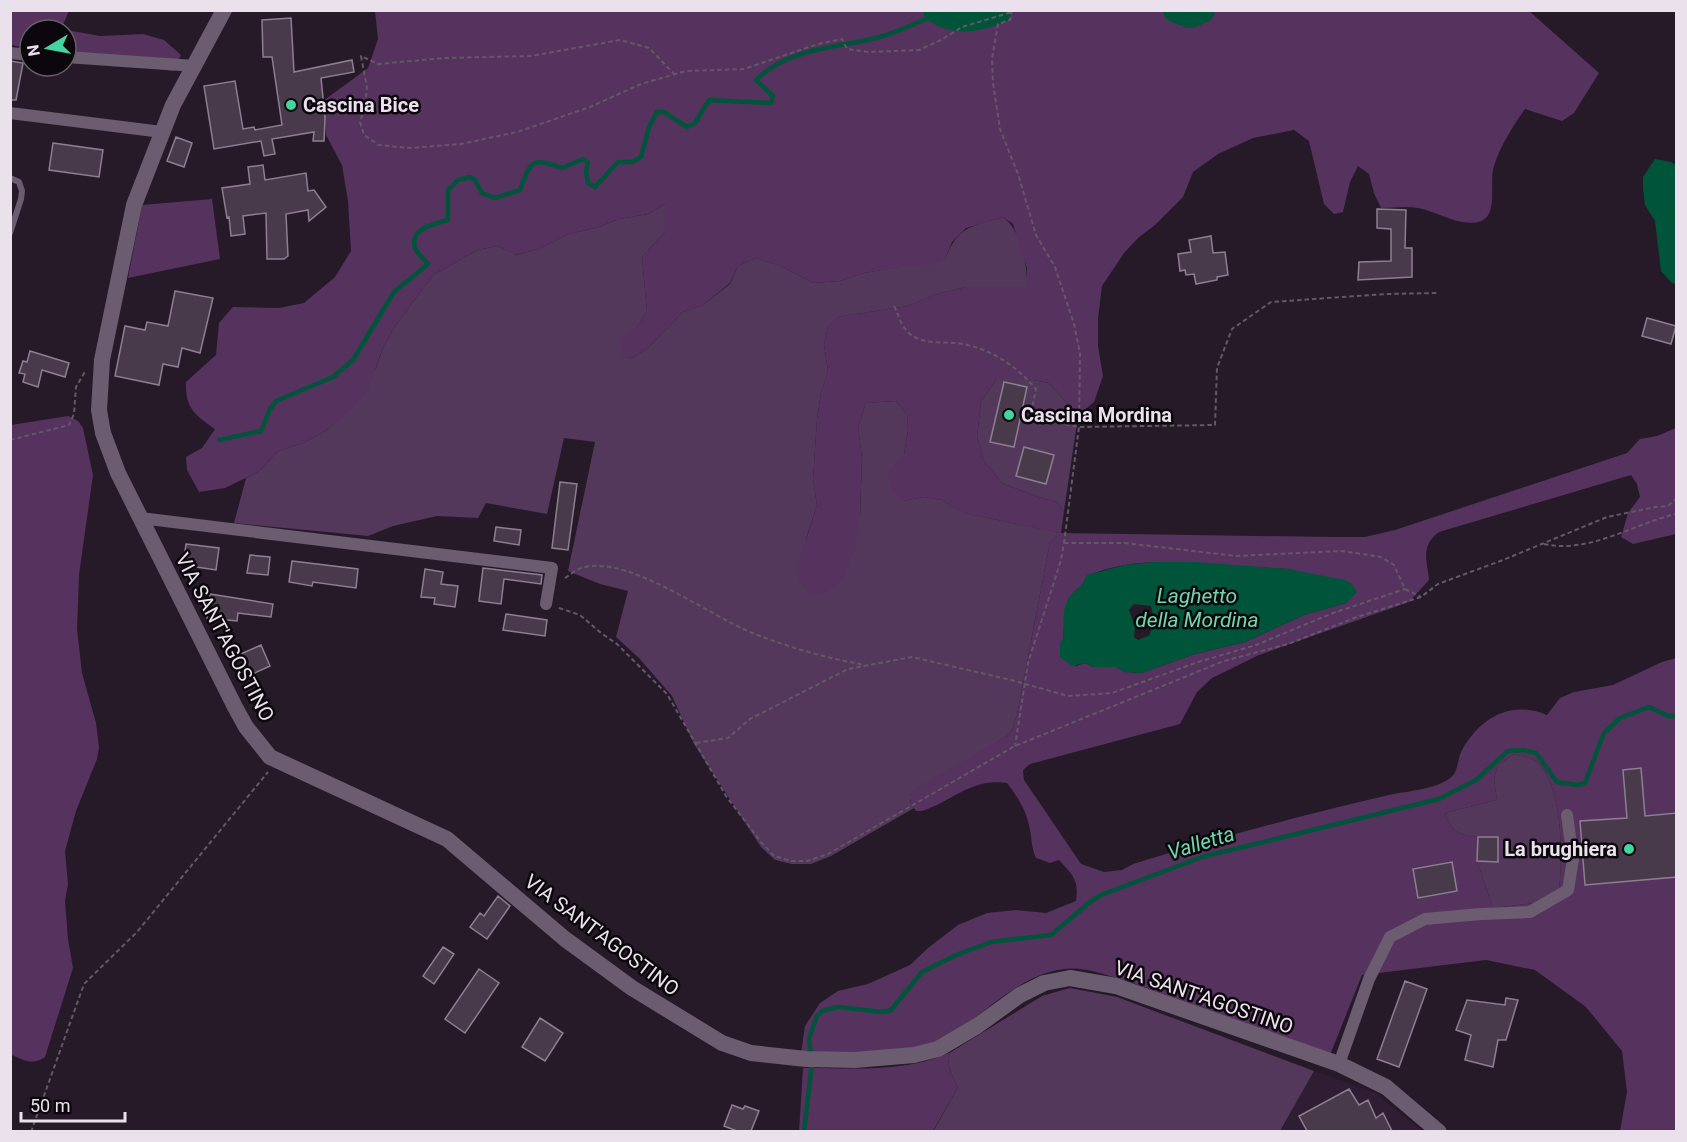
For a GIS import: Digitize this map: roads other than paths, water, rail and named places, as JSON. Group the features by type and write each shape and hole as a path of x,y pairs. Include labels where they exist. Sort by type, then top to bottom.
{"street":[{"name":"VIA SANT'AGOSTINO","path":"224,10 173,105 134,205 102,360 99,410 103,433 118,473 140,518 246,727 270,757 447,839 565,939 622,981 722,1043 751,1053 813,1059 855,1060 914,1055 938,1049 977,1026 1020,995 1044,983 1070,978 1116,986 1339,1064 1386,1087 1439,1131"},
{"path":"78,58 195,66"},
{"path":"10,113 162,132"},
{"name":"VIA SANT'AGOSTINO","path":"140,518 552,568 546,603"},
{"path":"1339,1064 1369,979 1390,937 1425,919 1530,912 1568,890 1573,859 1567,815"}],"lane":[{"path":"10,178 20,182 22,190 10,233"}],"water":[{"path":"1655,159 1676,165 1676,284 1672,283 1661,271 1655,221 1645,205 1643,177"},
{"name":"Laghetto della Mordina","path":"1195,562 1288,569 1344,580 1351,583 1357,592 1346,603 1304,615 1245,642 1195,654 1141,673 1125,672 1116,667 1093,667 1085,663 1072,666 1060,657 1064,611 1068,598 1082,585 1087,575 1125,565","holes":["1134,604 1151,606 1153,615 1150,635 1138,640 1134,637 1135,627 1129,610"]}],"waterway":[{"path":"936,10 959,18 984,16 999,10"},
{"path":"1176,10 1190,15 1202,10"},
{"path":"219,440 261,431 276,401 333,377 353,360 394,292 428,264 415,248 414,241 419,231 448,220 448,190 458,180 470,177 475,180 482,193 495,198 520,190 533,164 543,162 562,168 583,159 588,163 586,171 588,183 595,187 618,162 632,162 641,157 649,127 657,112 664,112 687,127 695,123 709,100 771,103 773,96 756,80 783,61 815,50 880,37 940,13"},
{"name":"Valletta","path":"811,1054 809,1038 817,1016 822,1011 838,1007 883,1012 891,1010 922,972 956,955 991,942 1051,935 1101,895 1202,857 1439,799 1476,780 1508,751 1523,750 1536,753 1557,782 1578,785 1585,783 1604,733 1620,718 1649,707 1668,716 1676,716"},
{"name":"Valletta","path":"804,1132 812,1063"}],"place":[{"name":"Cascina Bice","path":"291,105"},
{"name":"Cascina Mordina","path":"1009,415"},
{"name":"La brughiera","path":"1629,849"}]}
